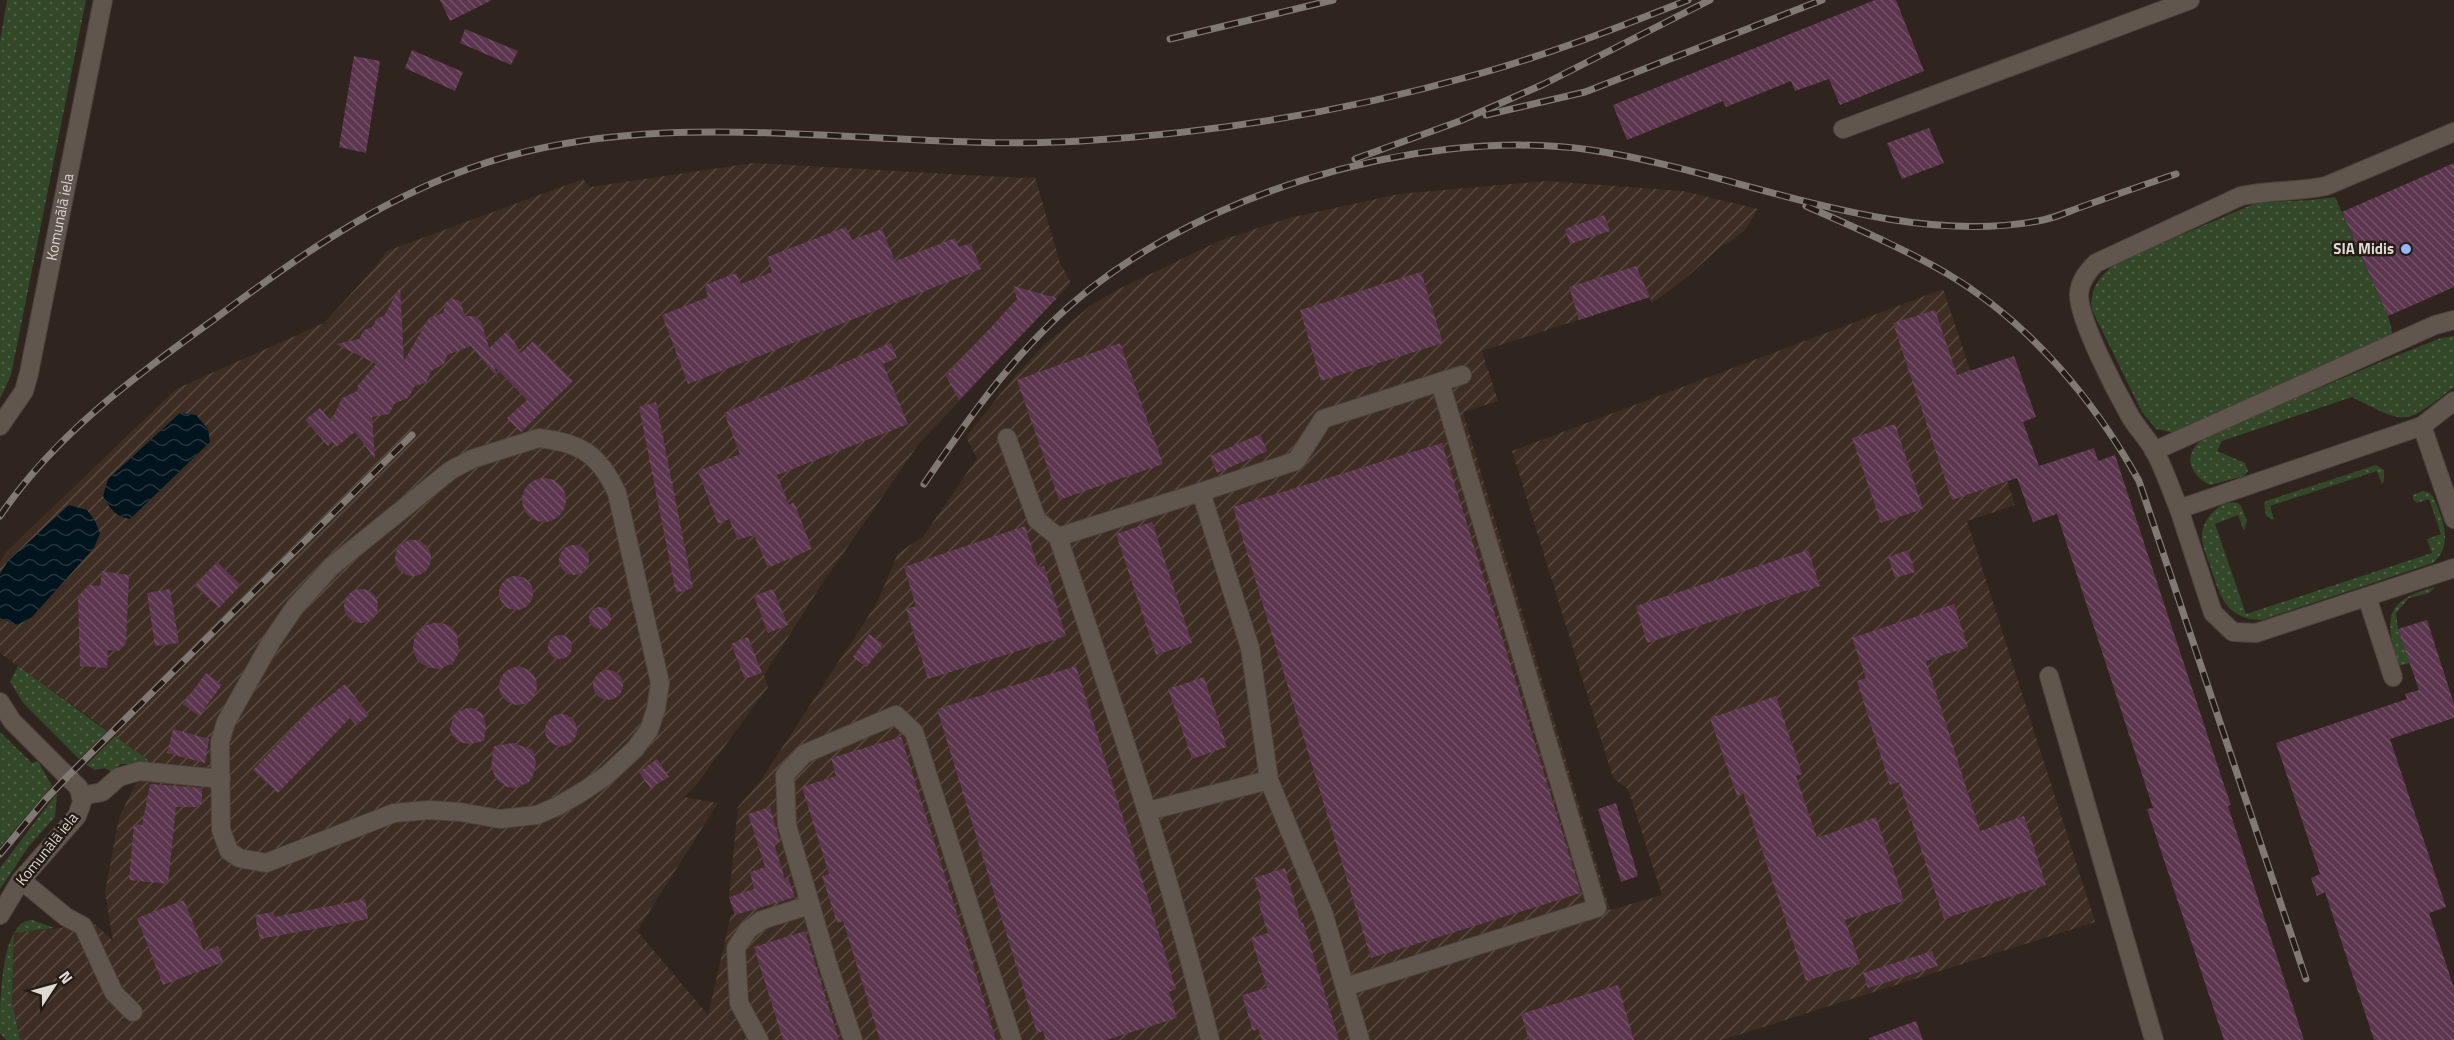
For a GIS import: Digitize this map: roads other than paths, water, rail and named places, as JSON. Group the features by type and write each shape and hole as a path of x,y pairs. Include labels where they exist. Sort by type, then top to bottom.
{"street":[{"name":"Komunālā iela","path":"0,426 24,391 29,373 103,0"},
{"path":"1844,129 2190,0"},
{"path":"2454,132 2326,186 2309,190 2265,191 2241,196 2096,263 2081,284 2079,296 2082,315 2130,415 2154,451 2179,509 2213,613 2233,632 2256,633 2454,568"},
{"path":"2154,451 2435,325 2454,320"},
{"path":"1058,537 1296,461 1323,419 1462,375"},
{"path":"1345,987 1597,909 1440,382"},
{"path":"2179,509 2422,426 2454,401"},
{"path":"2422,426 2454,519"},
{"path":"539,438 564,441 583,449 609,476 620,504 660,683 656,710 649,730 635,749 608,775 558,806 537,815 500,819 429,810 394,813 266,863 239,858 229,851 221,830 222,778 220,742 226,722 271,642 295,607 330,567 392,515 452,470 472,459 539,438"},
{"path":"1007,438 1037,520 1058,537 1148,811 1193,966 1210,1040"},
{"path":"1201,492 1250,648 1269,780 1324,915 1360,1040"},
{"path":"2367,597 2393,677"},
{"path":"2049,676 2154,1040"},
{"name":"Komunālā iela","path":"0,702 12,721 80,788 82,802 76,816 21,880 0,915"},
{"path":"853,1040 787,825 785,775 804,754 896,715 914,732 1012,1040"},
{"path":"81,796 102,792 119,777 140,771 222,778"},
{"path":"1148,811 1269,780"},
{"path":"21,880 66,917 83,926 114,993 132,1012"},
{"path":"759,1040 739,1003 736,948 748,930 762,920 810,905"}],"water":[{"path":"180,413 196,415 208,429 210,442 130,519 117,514 103,496 108,479"},
{"path":"69,505 87,510 95,521 100,533 94,548 32,617 17,625 0,618 0,574 8,561"}],"railway":[{"path":"1170,39 1333,0"},
{"path":"0,516 22,486 72,432 156,362 306,253 400,198 468,169 542,148 618,136 694,132 1005,143 1081,141 1179,133 1278,119 1423,89 1553,51 1688,0"},
{"path":"1355,159 1460,121 1544,84 1710,0"},
{"path":"1486,115 1585,92 1822,0"},
{"path":"924,484 967,422 1014,362 1049,325 1102,280 1163,241 1230,207 1302,180 1375,161 1450,149 1522,145 1591,150 1646,160 1814,204 1870,216 1927,224 1983,227 2049,219 2176,174"},
{"path":"1806,206 1946,273 2005,314 2031,338 2080,392 2121,450 2139,481 2306,979"},
{"path":"0,854 68,776 412,435"}],"place":[{"name":"SIA Midis","path":"2406,249"}]}
